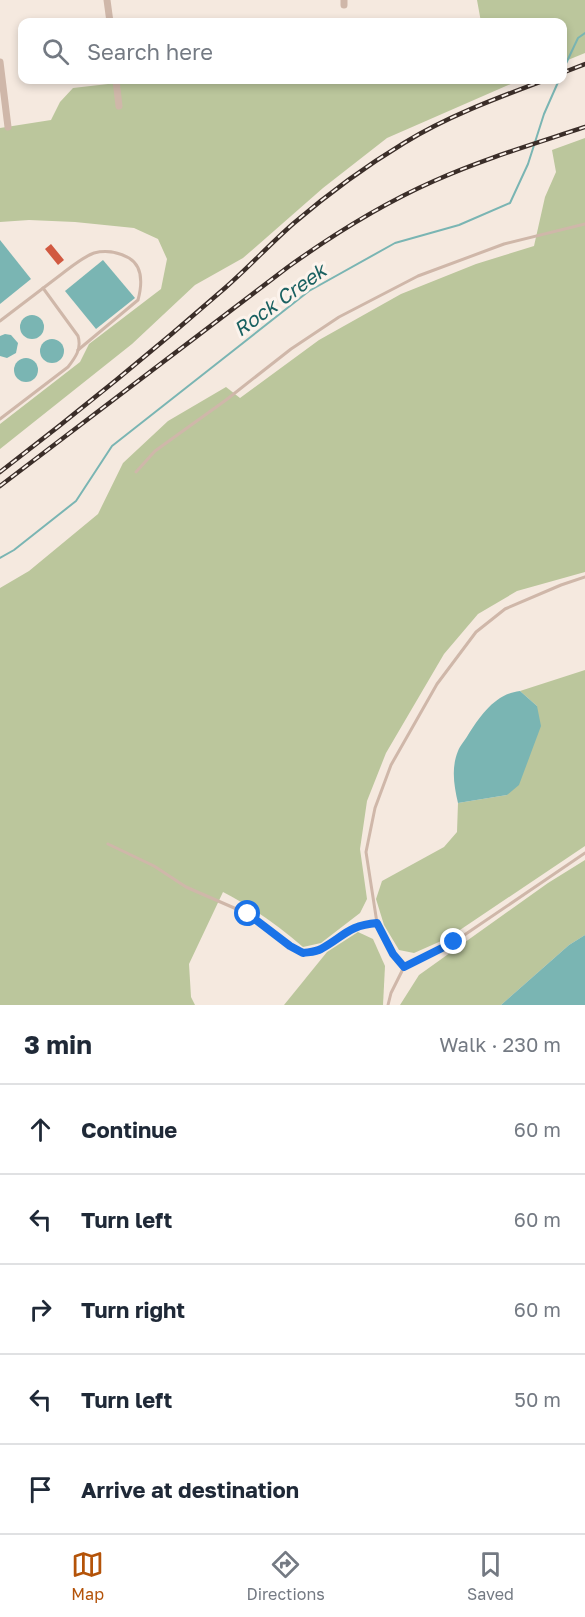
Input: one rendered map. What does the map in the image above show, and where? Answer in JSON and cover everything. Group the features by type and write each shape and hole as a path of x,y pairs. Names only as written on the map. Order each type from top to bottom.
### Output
{"street":[{"path":"107,0 109,18"},
{"path":"0,62 8,127"},
{"path":"116,84 119,106"}],"lane":[{"path":"136,472 155,451 190,424 226,400 291,348 339,317 418,276 504,244 585,224"},
{"path":"0,321 91,254 104,251 119,253 133,260 141,274 142,287 138,300 78,350"},
{"path":"0,419 68,368 78,350 80,341 78,336 43,288"},
{"path":"404,967 393,954 377,923 366,852 375,808 391,765 437,684 476,632 505,609 585,577"},
{"path":"108,844 154,866 186,887 248,914 290,946 303,953 319,950 351,929 363,924 377,923"},
{"path":"388,1005 391,993 404,967 454,942 585,853"}],"green space":[{"path":"477,0 585,0 585,53 567,60 567,18 480,18"},
{"path":"108,84 511,84 387,138 323,188 243,258 195,285 132,344 0,449 0,424 80,362 89,344 161,289 167,259 158,239 134,228 75,222 29,220 0,222 0,128 51,120 60,102 73,88"},
{"path":"585,138 585,572 517,591 478,614 444,654 386,753 367,801 360,849 367,899 360,913 321,943 303,947 264,917 223,892 189,964 191,997 195,1005 0,1005 0,588 29,571 98,514 123,463 168,421 226,387 240,398 319,340 401,294 476,264 534,246 545,197 556,172 552,150"},
{"path":"585,670 585,846 448,938 414,953 399,950 384,925 376,899 382,881 444,847 457,832 458,803 507,795 537,706 520,691"},
{"path":"585,860 585,935 569,945 501,1005 400,1005 419,975 548,883"},
{"path":"358,932 373,939 385,966 383,1005 284,1005 327,952"}],"water":[{"path":"0,240 31,279 0,304"},
{"path":"103,260 135,298 96,329 65,291"},
{"path":"32,315 37,316 43,322 43,332 37,338 32,339 27,338 21,332 20,327 21,322 27,316"},
{"path":"11,335 18,343 16,353 7,358 0,356 0,336"},
{"path":"52,339 57,340 63,346 63,356 57,362 52,363 47,362 41,356 40,351 41,346 47,340"},
{"path":"26,358 31,359 37,365 37,375 31,381 26,382 21,381 15,375 14,370 15,365 21,359"},
{"path":"520,691 537,706 541,726 519,785 507,795 458,803 454,770 459,749 478,720 496,701 503,696"},
{"path":"585,935 585,1005 501,1005 569,945"}],"building":[{"path":"51,244 64,260 58,265 45,249"}],"waterway":[{"name":"Rock Creek","path":"567,61 578,38 585,33"},
{"name":"Rock Creek","path":"0,558 14,550 76,501 112,446 309,291 395,243 459,225 510,203 528,164 544,114 557,84"}],"railway":[{"path":"567,71 585,64"},
{"path":"0,472 170,335 234,280 294,223 348,180 438,124 535,84"},
{"path":"0,486 288,267 359,220 452,173 585,127"}],"route":[{"path":"248,914 290,946 303,953 319,950 351,929 363,924 377,923 393,954 404,967 454,942"}]}
